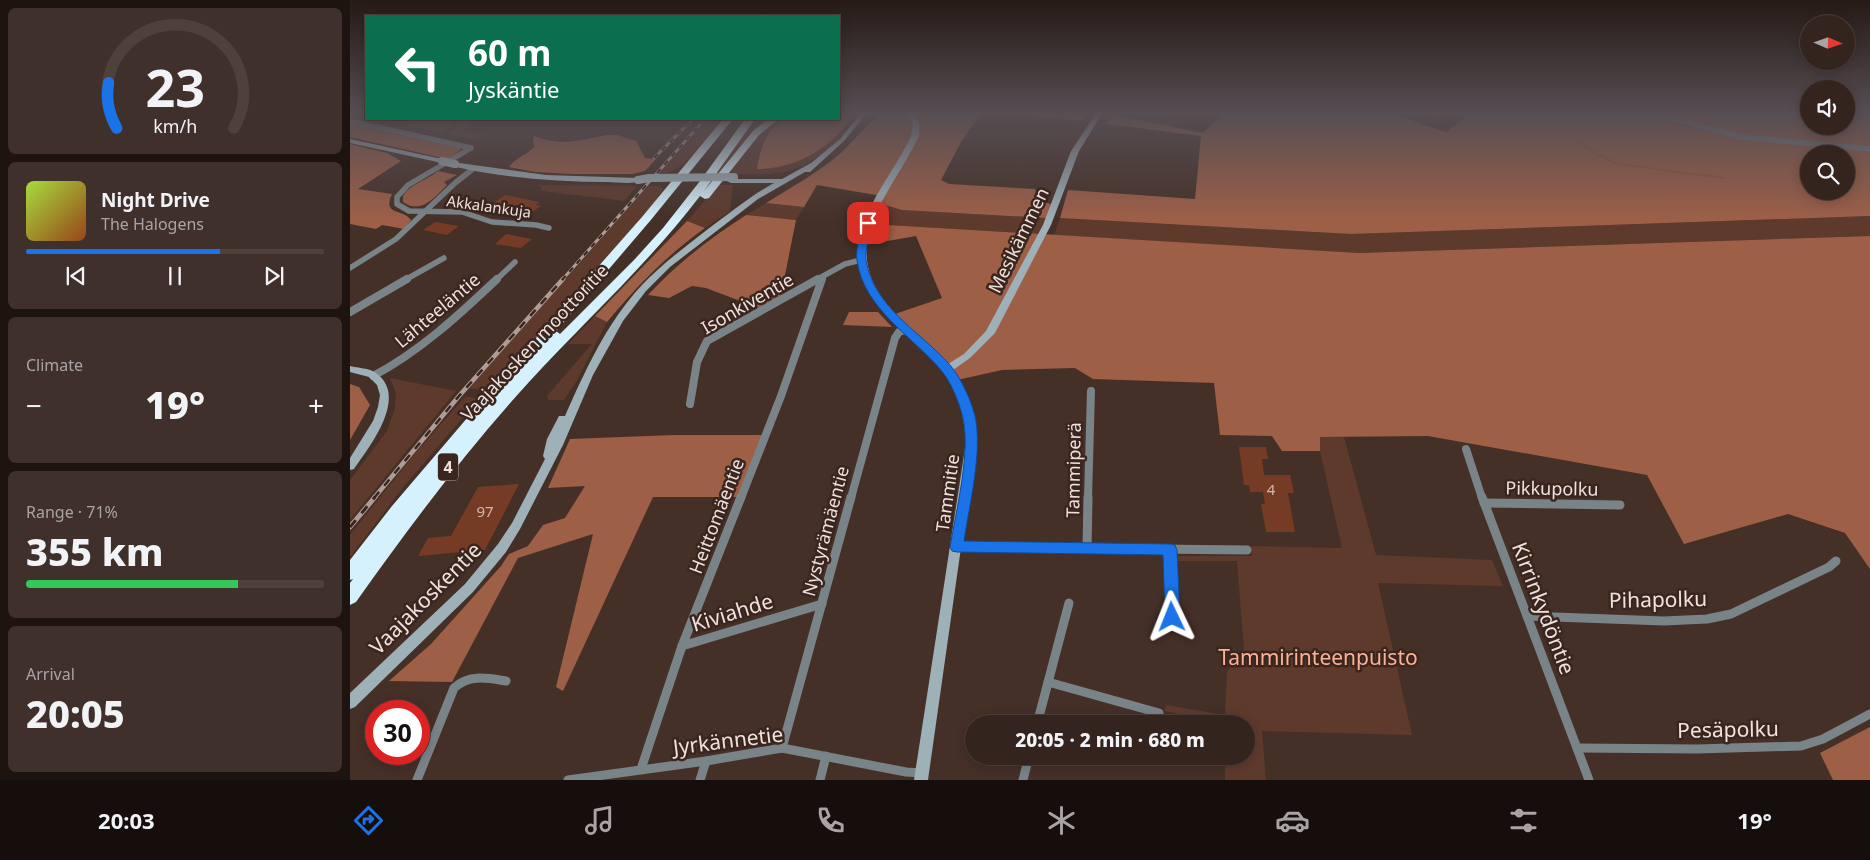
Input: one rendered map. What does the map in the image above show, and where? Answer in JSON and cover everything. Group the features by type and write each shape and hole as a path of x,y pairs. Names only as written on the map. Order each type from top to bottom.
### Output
{"highway":[{"path":"528,360 549,330 646,219 704,148"},
{"name":"Vaajakosken moottoritie","path":"350,573 439,459 528,360 613,275 673,209 720,148"},
{"name":"Vaajakosken moottoritie","path":"350,596 464,446 530,373 654,245 716,169 730,148"},
{"path":"654,245 693,210 725,174 744,148"}],"street":[{"path":"387,148 477,169 542,178 786,180"},
{"name":"Akkalankuja","path":"470,148 408,185 397,197 397,204 409,211 462,212 492,222 536,225 549,228"},
{"name":"Vaajakoskentie","path":"350,702 446,611 487,568 516,526 578,403 588,375 619,320 643,289 679,254 746,205 786,180 810,168 832,148"},
{"name":"Tammitie","path":"908,148 870,218 864,238 861,260 870,287 885,310 947,369 966,408 970,429 970,460 922,776"},
{"name":"Mesikämmen","path":"947,369 956,365 976,348 996,322 1047,225 1077,148"},
{"path":"350,268 393,241 450,188 477,169"},
{"path":"350,312 444,258"},
{"name":"Isonkiventie","path":"690,404 690,392 701,350 707,341 845,264 861,260"},
{"name":"Lähteeläntie","path":"373,376 394,365 463,312 515,262"},
{"name":"Heittomäentie","path":"641,769 682,646 781,396 823,276"},
{"name":"Nystyrämäentie","path":"782,748 895,338 900,332 907,329"},
{"path":"350,369 373,376 381,386 384,394 382,414 373,434 350,466"},
{"name":"Tammiperä","path":"1087,549 1091,391"},
{"name":"Kirrinkydöntie","path":"1466,449 1484,504 1589,780"},
{"name":"Pikkupolku","path":"1484,504 1620,505"},
{"path":"957,547 1247,550"},
{"path":"1170,550 1172,617"},
{"name":"Pihapolku","path":"1527,616 1664,621 1706,619 1730,614 1829,567 1836,560"},
{"path":"1040,715 1069,603"},
{"name":"Kiviahde","path":"682,646 822,604"},
{"path":"417,780 454,688 458,683 472,677 506,681"},
{"path":"1048,682 1159,713"},
{"name":"Pesäpolku","path":"1578,748 1696,749 1801,746 1823,739 1870,714"},
{"name":"Jyrkännetie","path":"568,780 706,761 782,748 922,776"},
{"path":"820,780 826,756"},
{"path":"700,780 706,761"},
{"path":"1023,780 1027,765"}],"green space":[{"path":"682,148 699,148 678,168 659,174"},
{"path":"733,148 742,148 689,209"},
{"path":"747,148 828,148 815,159 791,170 764,174 728,174"},
{"path":"539,185 637,186 624,201 543,191"},
{"path":"719,185 733,185 730,211 705,228 687,221"},
{"path":"648,186 659,186 663,189 654,204 616,250 487,391 469,388"},
{"path":"766,203 804,207 796,220 746,215"},
{"path":"881,204 902,210 1047,218 1039,234 871,224"},
{"path":"1870,216 1870,236 1358,253 1054,235 1060,218 1351,234"},
{"path":"595,316 607,322 576,382 564,400 548,400 547,396 592,344 568,344"},
{"path":"390,378 456,391 350,520 350,480 387,431 395,408 396,393"},
{"path":"466,396 479,399 404,486 350,557 350,535 417,451"},
{"name":"Tammirinteenpuisto","path":"1320,437 1344,437 1376,555 1492,560 1503,586 1378,583 1412,735 1262,731 1266,780 1225,780 1225,765 1255,765 1255,715 1225,715 1227,672 1244,649 1237,561 1177,561 1177,556 1252,556 1251,546 1342,548 1320,451"},
{"name":"Tammirinteenpuisto","path":"1166,705 1225,715 1183,715 1164,711"}],"shaded area":[{"path":"350,148 368,148 387,153 401,161 358,189 392,194 389,206 391,209 407,216 411,220 404,229 382,225 376,229 350,224"},
{"path":"400,148 459,148 461,150 447,159"},
{"path":"532,148 640,148 645,158 656,159 645,171 632,174 535,172 509,167"},
{"path":"762,148 820,148 813,154 786,165 757,169"},
{"path":"845,148 958,148 941,180 949,184 1035,189 1039,201 1051,204 1047,218 902,210 881,204 876,195 817,185 804,207 766,203 805,179"},
{"path":"1200,148 1800,148 1800,200 1855,200 1855,149 1870,152 1870,216 1351,234 1060,218 1068,190 1195,199"},
{"path":"438,171 457,175 444,182 447,185 427,203 416,207 403,202 403,196 410,188"},
{"path":"746,215 796,220 781,295 759,308 706,288 692,286 669,298 648,295 695,252"},
{"path":"687,221 705,228 653,272 607,322 595,316"},
{"path":"871,224 1359,253 1870,236 1870,569 1845,533 1788,514 1684,544 1647,475 1428,436 1320,437 1320,451 1282,451 1272,436 1220,435 1214,383 1093,379 1075,368 1002,370 957,380 941,358 895,314 942,298 916,236 865,245"},
{"path":"849,312 878,312 892,327 843,325"},
{"path":"350,384 359,387 370,405 350,440"},
{"path":"674,435 766,435 741,497 653,497 563,691 556,687 593,534 518,558 452,682 389,681 431,644 501,566 509,554 528,546 543,525 565,518 585,486 548,488 570,439"},
{"path":"1870,727 1870,780 1833,780 1820,753"}],"building":[{"path":"505,195 539,202 536,205 541,206 522,219 482,211"},
{"path":"435,222 459,226 447,235 423,230"},
{"path":"506,234 532,239 521,248 495,244"},
{"path":"1239,447 1266,447 1268,459 1262,459 1264,475 1290,475 1294,493 1288,493 1295,532 1266,532 1261,504 1265,504 1263,492 1250,492 1249,485 1244,485"},
{"path":"519,484 485,550 418,556 428,538 451,536 478,487"}],"waterway":[{"path":"1588,148 1618,164 1724,178"}],"railway":[{"path":"654,158 664,148"},
{"path":"562,280 679,148"},
{"path":"374,498 459,396 563,279"},
{"path":"350,527 375,497"}],"route":[{"path":"868,223 862,244 861,260 870,287 885,310 947,369 962,396 969,417 970,460 957,547 1170,550 1172,617"}]}
